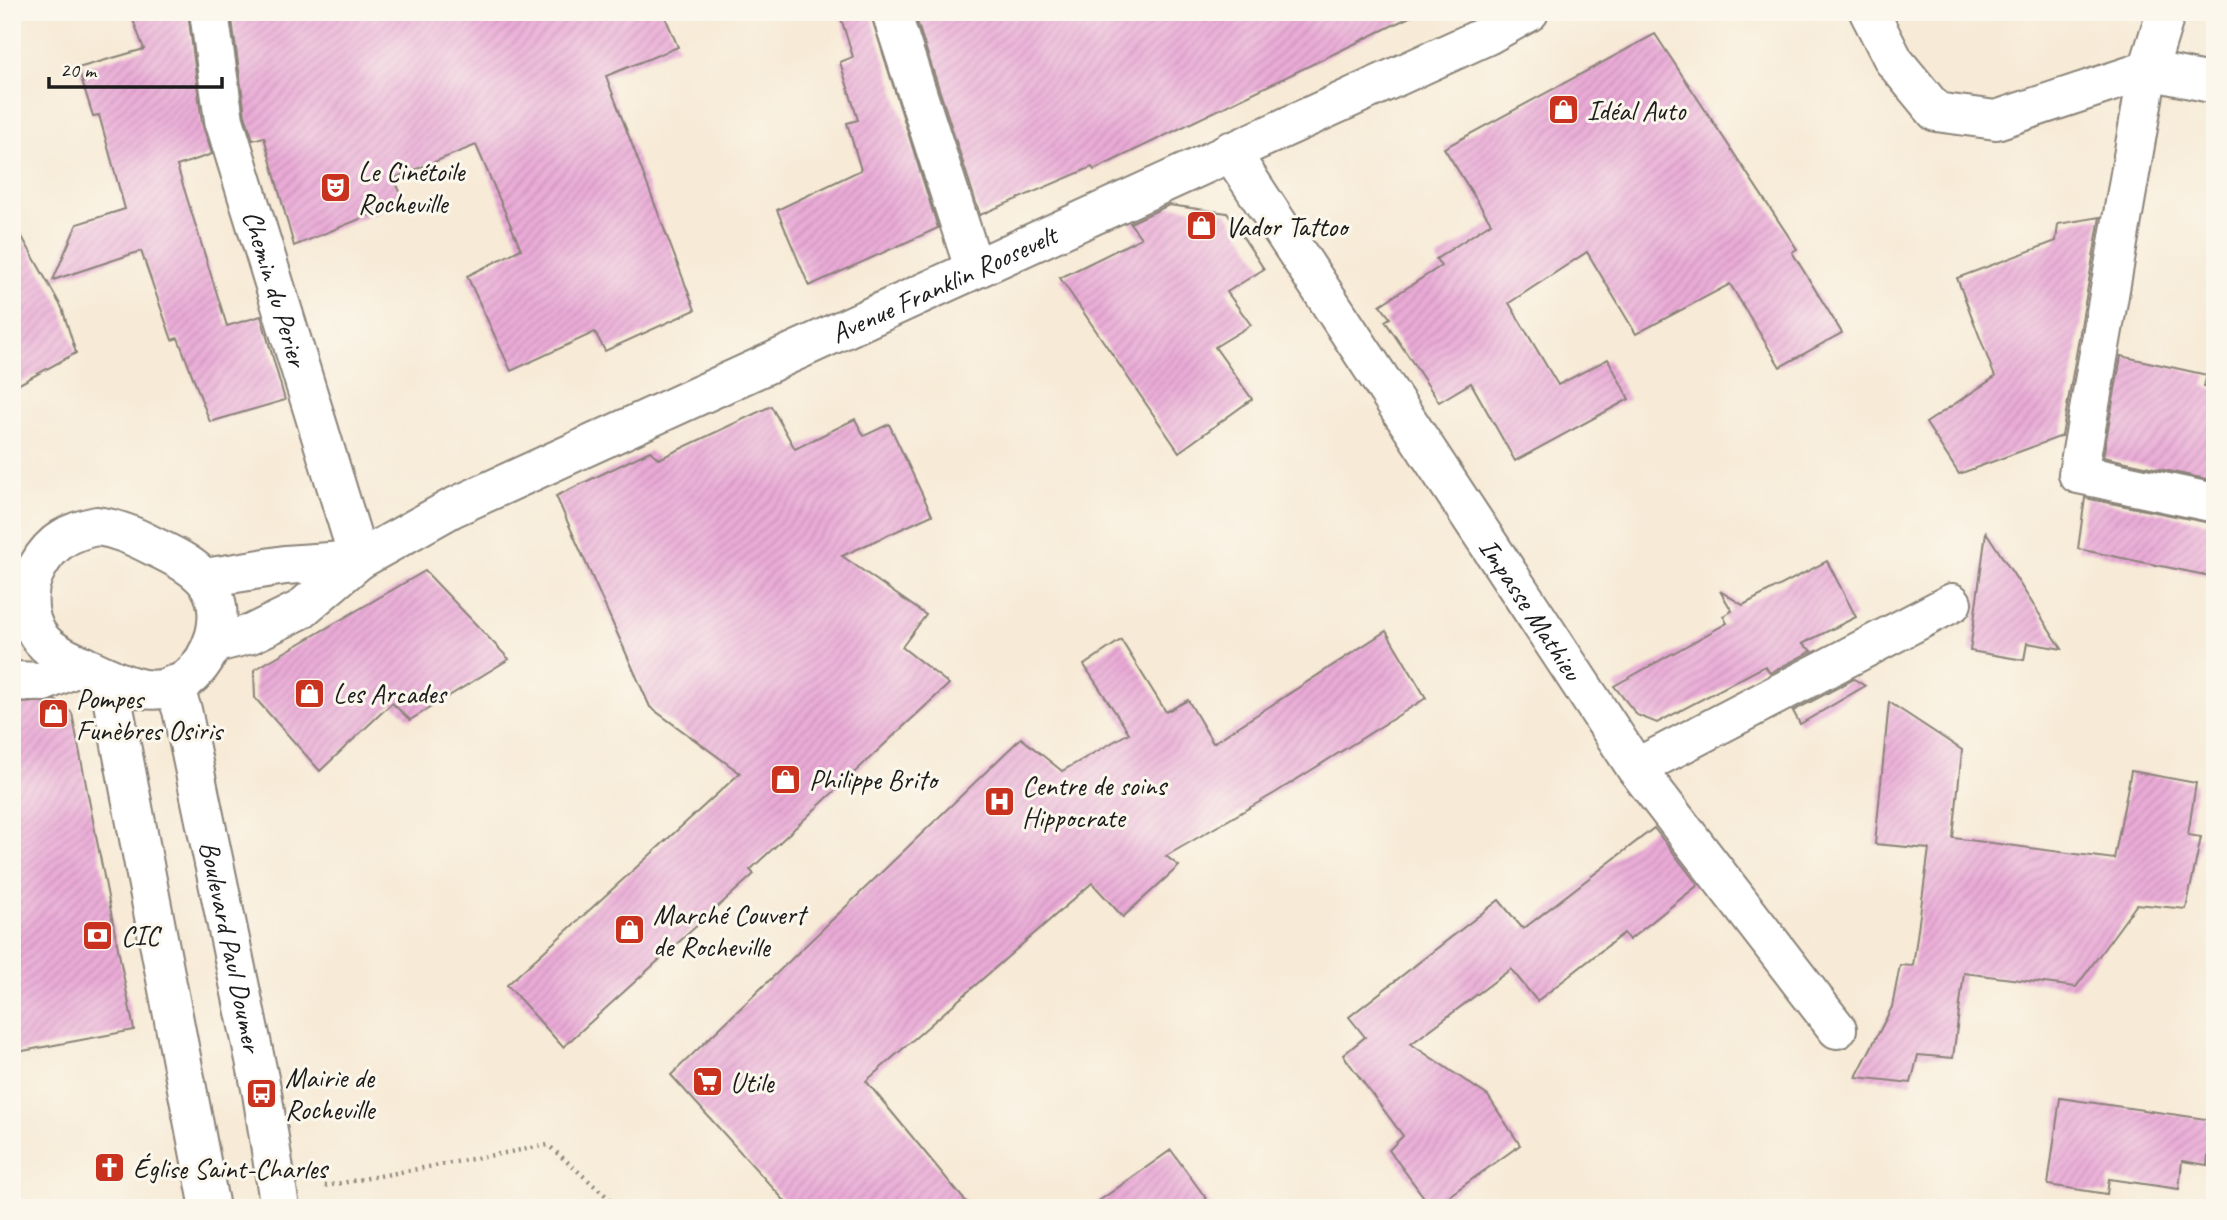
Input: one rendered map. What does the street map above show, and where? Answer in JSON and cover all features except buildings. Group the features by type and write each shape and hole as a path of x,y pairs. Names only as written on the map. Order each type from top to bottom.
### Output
{"street":[{"name":"Chemin du Perier","path":"209,12 224,120 311,450 359,560"},
{"path":"891,12 974,268"},
{"name":"Avenue Franklin Roosevelt","path":"212,644 251,634 300,610 359,560 452,508 1230,151 1483,24 1529,12"},
{"path":"1869,12 1894,61 1936,112 1996,120 2148,70 2215,84"},
{"path":"2166,12 2148,70 2078,474 2215,503"},
{"name":"Impasse Mathieu","path":"1230,151 1636,768 1837,1029"},
{"path":"97,526 118,529 189,563 205,578 218,611 212,644 201,666 173,685 157,691 138,690 95,671 49,647 38,635 21,627 27,592 22,571 57,541 77,530 97,526"},
{"name":"Avenue Franklin Roosevelt","path":"205,578 285,565 359,560"},
{"path":"1636,768 1952,603"},
{"path":"12,681 43,682 95,671"},
{"path":"95,671 210,1208"},
{"name":"Boulevard Paul Doumer","path":"173,685 182,710 262,1093 279,1200"}],"path":[{"path":"279,1200 548,1146 620,1208"}],"place":[{"name":"Idéal Auto","path":"1564,110"},
{"name":"Le Cinétoile Rocheville","path":"335,187"},
{"name":"Vador Tattoo","path":"1202,226"},
{"name":"Les Arcades","path":"310,693"},
{"name":"Pompes Funèbres Osiris","path":"53,714"},
{"name":"Philippe Brito","path":"786,779"},
{"name":"Centre de soins Hippocrate","path":"999,801"},
{"name":"Marché Couvert de Rocheville","path":"630,930"},
{"name":"CIC","path":"98,935"},
{"name":"Utile","path":"707,1082"},
{"name":"Mairie de Rocheville","path":"262,1093"},
{"name":"Église Saint-Charles","path":"110,1168"}]}
